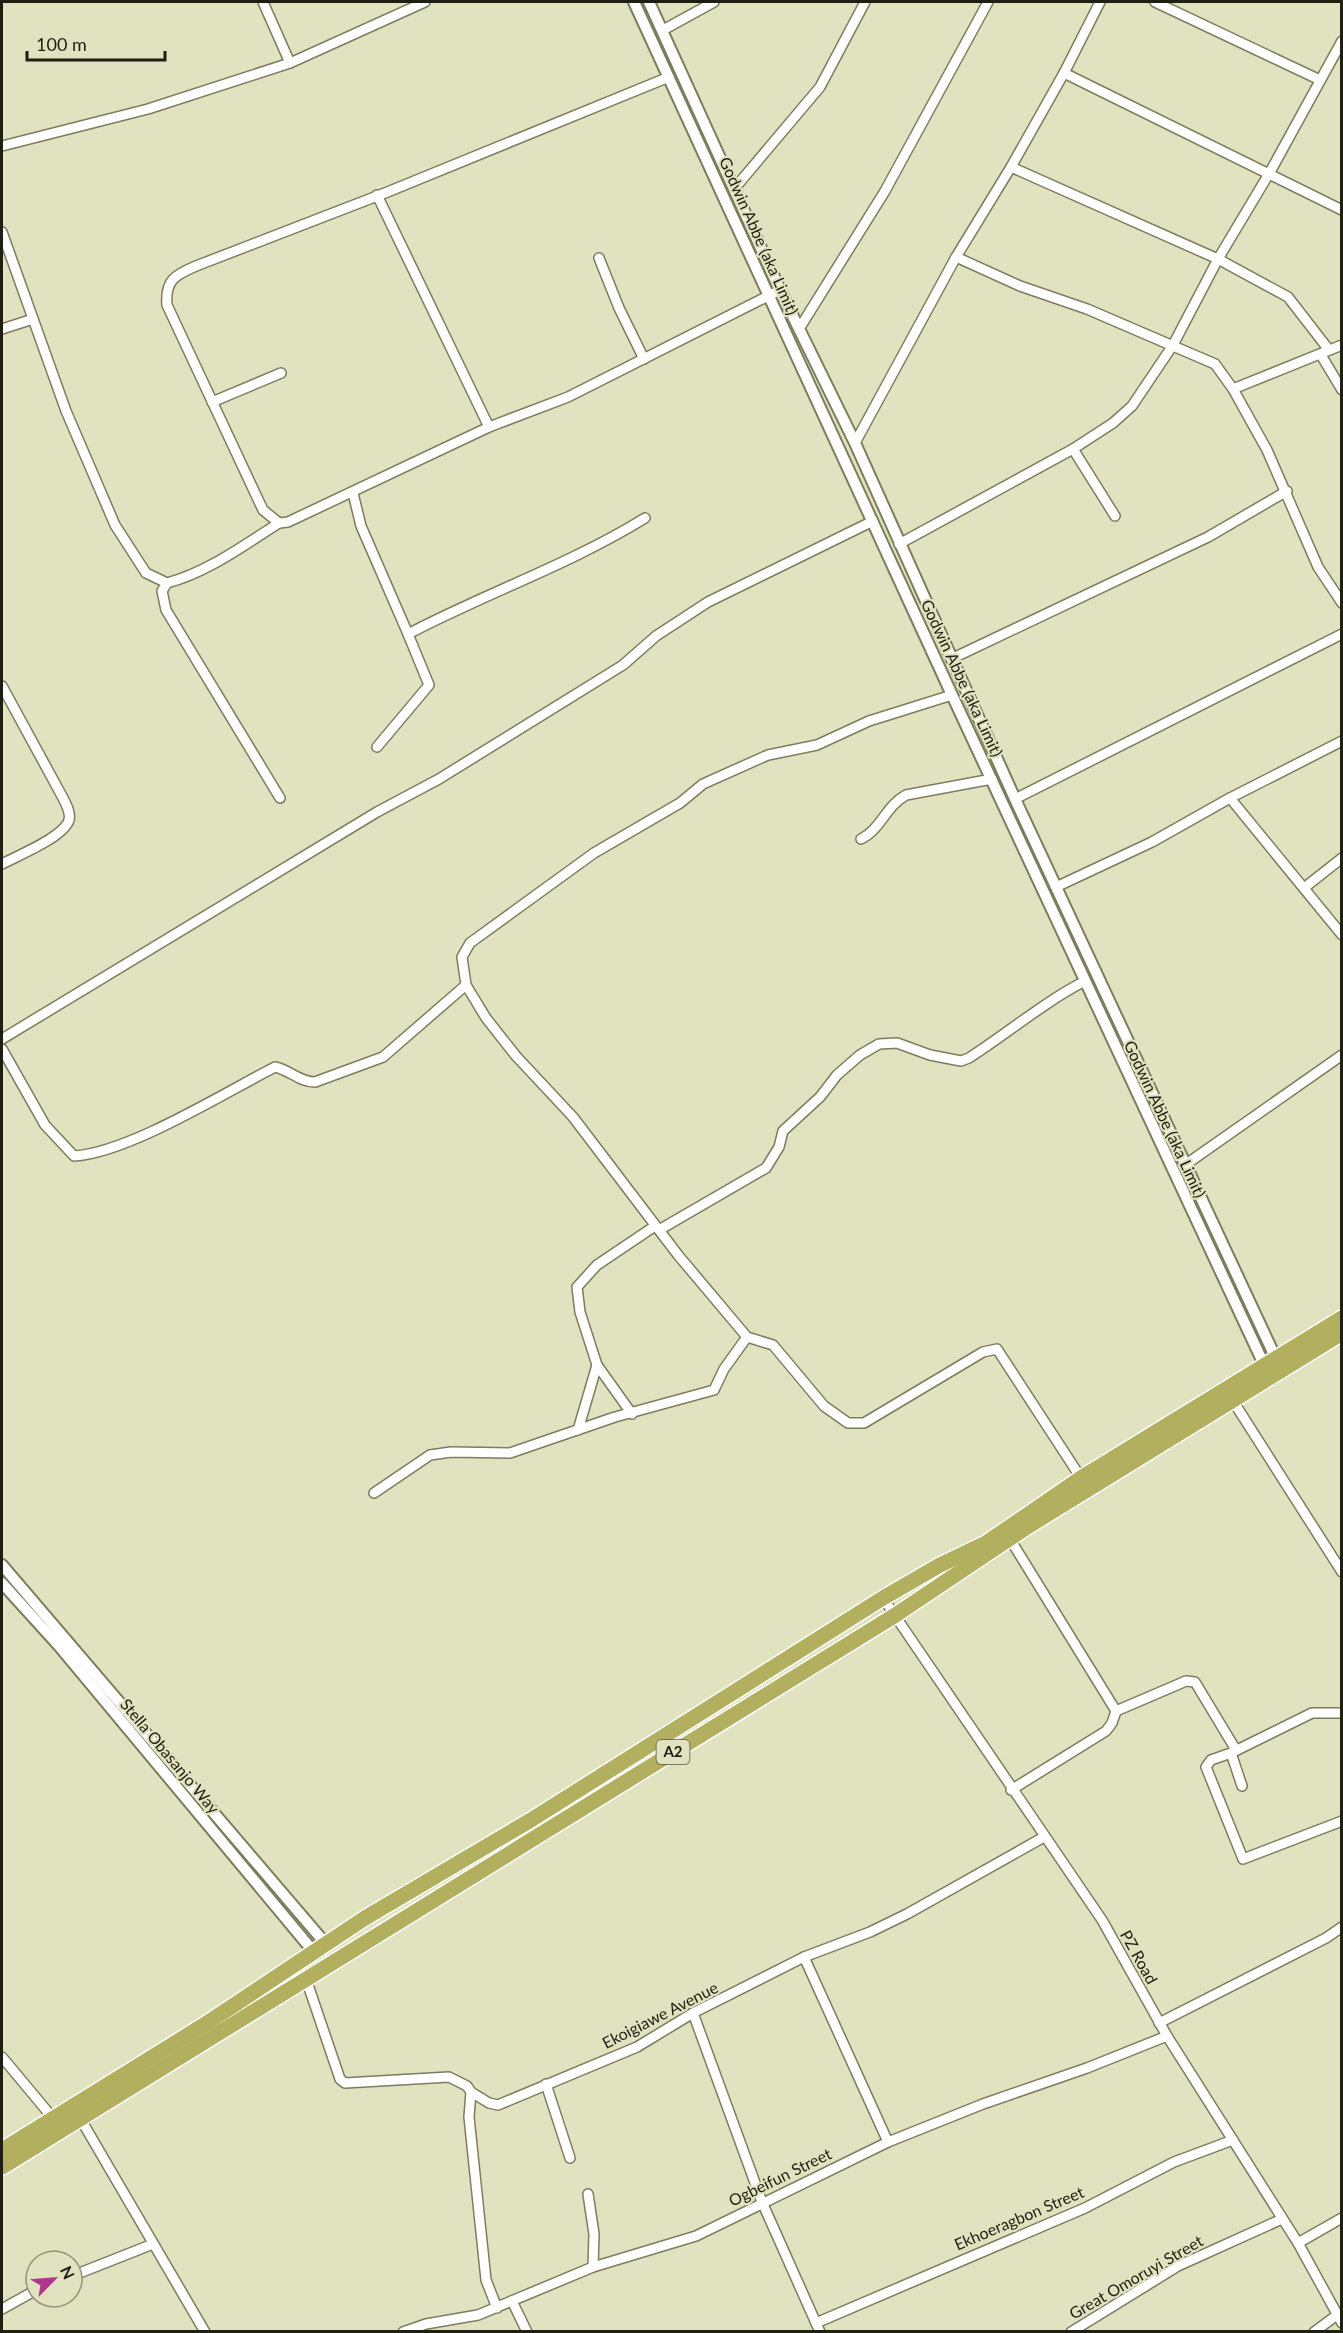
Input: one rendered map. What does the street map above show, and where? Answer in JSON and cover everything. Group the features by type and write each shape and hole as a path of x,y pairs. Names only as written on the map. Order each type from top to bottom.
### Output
{"highway":[{"name":"A2","path":"2,2167 894,1617 1010,1539 1174,1435 1233,1401 1341,1318"},
{"name":"A2","path":"2,2150 52,2116 204,2025 319,1947 531,1820 883,1598 940,1565 986,1543 1081,1479 1273,1368 1341,1333"}],"street":[{"path":"263,2 290,63"},
{"path":"2,146 148,109 290,63 425,2"},
{"name":"Godwin Abbe (aka Limit)","path":"634,2 1085,981 1273,1368"},
{"name":"Godwin Abbe (aka Limit)","path":"649,2 780,290 855,443 1015,799 1185,1165 1273,1368"},
{"path":"663,30 714,2"},
{"path":"734,189 820,87 865,2"},
{"path":"799,329 885,191 988,2"},
{"path":"855,443 956,257 1011,167 1064,73 1100,2"},
{"path":"1155,2 1320,80"},
{"path":"899,544 1074,449 1113,423 1132,406 1173,345 1218,259 1270,172 1341,41"},
{"path":"1064,73 1270,172 1341,210"},
{"path":"279,524 263,510 167,305 168,282 174,276 196,266 669,77"},
{"path":"1011,167 1218,259 1288,297 1325,353 1341,390"},
{"path":"377,195 489,427"},
{"path":"2,232 66,411 116,525 146,573 167,583"},
{"path":"956,257 1020,286 1087,309 1215,364 1233,389 1287,491 1318,567 1341,603"},
{"path":"599,258 619,308 644,359"},
{"path":"280,798 166,610 162,591 167,583 215,564 279,524 353,493 489,427 568,397 780,290"},
{"path":"2,329 33,319"},
{"path":"1233,389 1341,345"},
{"path":"212,402 281,373"},
{"path":"831,426 843,420"},
{"path":"1074,449 1115,516"},
{"path":"951,658 1208,537 1287,491"},
{"path":"353,493 361,526 429,685 377,747"},
{"path":"408,634 457,608 617,535 645,518"},
{"path":"2,1039 377,812 439,779 623,665 657,636 708,602 873,521"},
{"path":"1015,799 1341,634"},
{"path":"2,686 68,808 69,821 60,833 2,864"},
{"path":"952,695 869,721 817,745 768,755 703,784 680,803 594,853 470,943 462,957 466,985 486,1018 573,1117 657,1228 747,1337 773,1345 824,1406 848,1423 864,1423 983,1352 997,1349 1081,1479"},
{"path":"1056,886 1152,842 1230,798 1341,741"},
{"path":"861,839 872,833 894,801 906,795 992,779"},
{"path":"1230,798 1341,935"},
{"path":"1304,888 1341,858"},
{"path":"632,1414 597,1365 580,1312 577,1287 597,1265 657,1228 766,1168 779,1147 783,1131 820,1097 837,1075 860,1055 879,1044 897,1043 930,1055 961,1061 1039,1012 1056,996 1085,981"},
{"path":"2,1049 45,1125 75,1156 91,1155 155,1129 275,1067 284,1069 305,1082 315,1082 383,1057 466,985"},
{"path":"1185,1165 1341,1055"},
{"path":"374,1494 429,1455 451,1452 510,1454 578,1430 714,1390 724,1369 747,1337"},
{"path":"578,1430 597,1365"},
{"path":"1233,1401 1341,1572"},
{"path":"1010,1539 1116,1711 1113,1723 1106,1731 1011,1790"},
{"path":"2,1565 319,1947"},
{"name":"Stella Obasanjo Way","path":"3,1586 60,1647 319,1947"},
{"name":"PZ Road","path":"883,1598 1101,1920 1167,2036 1298,2243 1339,2319"},
{"path":"1116,1711 1186,1681 1195,1682 1234,1752 1242,1786"},
{"path":"1341,1713 1312,1713 1234,1752 1211,1760 1206,1767 1243,1859 1341,1821"},
{"name":"Ekoigiawe Avenue","path":"306,1979 340,2079 345,2083 449,2077 467,2086 471,2092 498,2105 637,2047 693,2013 804,1957 907,1914 1044,1836"},
{"path":"1160,2023 1326,1938 1341,1927"},
{"path":"804,1957 888,2142"},
{"path":"693,2013 762,2202 818,2327"},
{"name":"Ogbeifun Street","path":"403,2331 426,2324 478,2315 593,2267 696,2236 888,2142 1167,2036"},
{"path":"2,2057 52,2116"},
{"path":"546,2084 570,2158"},
{"path":"471,2092 469,2118 486,2280 497,2307"},
{"path":"80,2118 205,2331"},
{"name":"Ekhoeragbon Street","path":"818,2327 1085,2208 1174,2162 1233,2140"},
{"path":"588,2194 594,2234 593,2267"},
{"path":"1298,2243 1341,2218"},
{"name":"Great Omoruyi Street","path":"1071,2331 1178,2266 1282,2219"},
{"path":"84,2271 153,2244"},
{"path":"2,2309 24,2297"},
{"path":"513,2301 527,2331"},
{"path":"1314,2331 1339,2319"}]}
